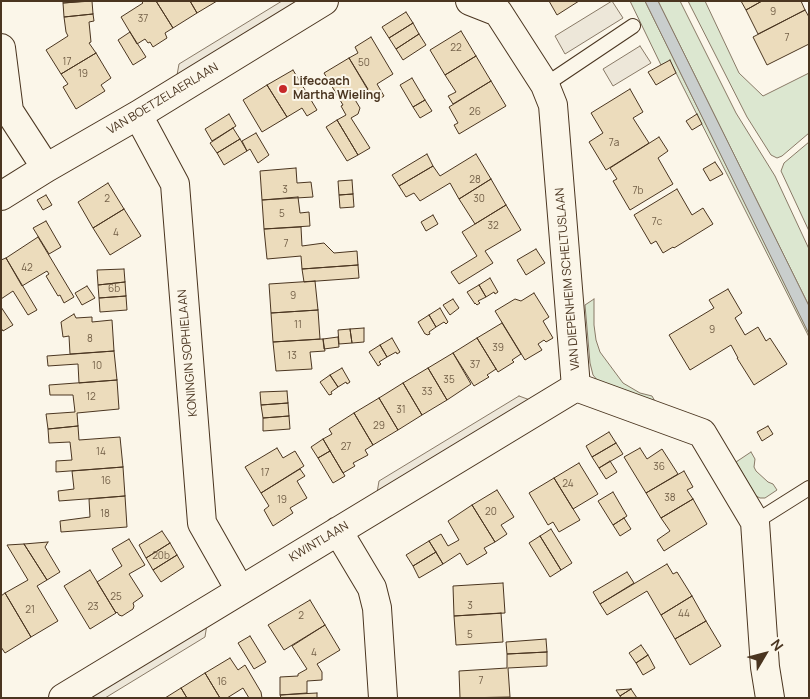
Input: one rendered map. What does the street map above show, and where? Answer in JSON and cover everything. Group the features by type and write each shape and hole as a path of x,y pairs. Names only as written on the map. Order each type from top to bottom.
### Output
{"street":[{"name":"VAN BOETZELAERLAAN","path":"1,196 324,1"},
{"name":"VAN DIEPENHEIM SCHELTUSLAAN","path":"470,1 498,12 545,85 553,105 576,386 702,433 755,522 765,667 770,698"},
{"path":"1,48 9,111 46,168"},
{"name":"KONINGIN SOPHIELAAN","path":"138,115 175,184 202,523 240,590"},
{"name":"KWINTLAAN","path":"62,698 576,386"},
{"path":"338,531 372,588 376,601 383,698"}],"lane":[{"path":"545,85 633,26"},
{"path":"755,522 809,488"}],"green space":[{"path":"630,1 645,1 809,333 809,337 670,61 661,65"},
{"path":"658,1 680,1 736,113 775,176 809,249 809,306"},
{"path":"688,1 705,1 739,73 763,96 809,73 809,133 782,156 777,158 771,155 747,117"},
{"path":"809,142 809,231 781,171 784,163"},
{"path":"594,299 594,325 600,352 623,383 640,393 652,396 656,403 598,381 593,375 590,363 585,305"},
{"path":"751,452 755,459 754,467 756,471 773,484 777,490 765,498 756,496 736,462"}],"shaded area":[{"path":"282,1 298,1 177,75 179,64"},
{"path":"612,1 623,18 565,54 555,36"},
{"path":"645,1 658,1 809,306 809,334"},
{"path":"640,46 651,63 613,86 603,69"},
{"path":"519,396 530,400 377,493 379,481"},
{"path":"207,624 205,637 105,698 86,698"}],"building":[{"path":"63,1 87,1 63,3"},
{"path":"92,1 93,14 64,17 63,3"},
{"path":"141,1 156,1 173,28 165,33 167,38 153,47 145,39 137,44 121,17 143,3"},
{"path":"156,1 190,1 197,13 173,28"},
{"path":"190,1 217,1 197,13"},
{"path":"549,1 579,1 557,15"},
{"path":"741,1 762,1 746,10"},
{"path":"762,1 801,1 805,10 758,34 746,10"},
{"path":"805,10 809,17 809,44 767,65 753,37"},
{"path":"406,12 413,23 389,38 382,27"},
{"path":"93,14 94,21 89,22 91,42 89,43 96,53 61,74 46,50 68,36 64,17"},
{"path":"413,23 419,34 396,49 389,38"},
{"path":"461,31 476,56 445,75 430,50"},
{"path":"130,32 146,57 133,65 118,40"},
{"path":"419,34 426,45 403,60 396,49"},
{"path":"371,37 393,74 377,84 384,96 375,102 349,58 358,53 355,47"},
{"path":"96,53 111,78 101,85 105,91 76,109 63,87 68,84 61,74"},
{"path":"476,56 491,81 453,104 448,96 456,92 445,75"},
{"path":"349,58 368,89 354,98 360,108 358,114 351,118 370,148 358,155 337,120 346,115 341,106 343,105 324,73"},
{"path":"670,60 676,73 656,85 648,72"},
{"path":"293,70 317,110 307,116 302,108 287,117 267,85"},
{"path":"412,78 425,100 413,107 400,85"},
{"path":"491,81 506,106 459,134 454,125 458,123 449,107"},
{"path":"267,85 287,117 262,132 243,100"},
{"path":"630,89 643,112 633,118 649,143 606,170 589,142 603,133 591,113"},
{"path":"425,100 432,111 420,118 413,107"},
{"path":"229,114 236,126 212,141 205,129"},
{"path":"697,114 702,124 692,130 686,121"},
{"path":"337,120 358,155 347,161 326,127"},
{"path":"233,128 240,139 217,153 210,143"},
{"path":"256,133 269,155 258,163 250,149 247,151 242,141"},
{"path":"659,137 668,151 658,158 673,184 630,210 613,181 617,179 610,168"},
{"path":"240,139 247,151 224,165 217,153"},
{"path":"427,154 433,166 399,186 392,175"},
{"path":"476,154 491,179 459,199 450,183 420,201 414,193 406,197 399,186 433,166 440,176"},
{"path":"715,162 723,174 710,181 703,169"},
{"path":"296,168 297,183 311,182 313,197 262,200 260,171"},
{"path":"491,179 506,205 475,224 459,199"},
{"path":"352,180 353,194 339,195 338,181"},
{"path":"108,183 124,209 93,228 78,202"},
{"path":"677,189 692,215 703,208 713,224 663,253 656,241 651,244 634,215"},
{"path":"353,194 354,207 340,208 339,195"},
{"path":"46,195 52,205 43,210 37,200"},
{"path":"298,197 300,213 309,212 310,226 264,229 262,200"},
{"path":"506,205 521,230 485,251 493,263 459,284 451,272 477,256 462,232"},
{"path":"124,209 141,236 110,255 93,228"},
{"path":"433,215 438,224 426,231 421,222"},
{"path":"46,221 61,247 49,254 33,228"},
{"path":"301,227 302,246 324,243 334,253 357,251 358,265 302,269 301,256 267,259 264,229"},
{"path":"38,237 74,297 64,303 46,276 49,274 47,271 22,286 6,258"},
{"path":"536,249 545,263 526,275 517,260"},
{"path":"6,258 37,310 28,315 13,291 1,299 1,260"},
{"path":"358,265 359,278 304,282 302,269"},
{"path":"124,269 125,282 98,285 97,270"},
{"path":"490,278 498,292 495,294 494,292 486,297 479,285"},
{"path":"315,281 318,310 271,313 269,284"},
{"path":"125,282 126,296 99,298 98,285"},
{"path":"479,285 486,297 478,301 480,303 477,305 467,292"},
{"path":"87,286 95,298 82,305 75,293"},
{"path":"728,289 742,313 735,318 745,335 758,327 766,341 770,338 787,364 754,385 731,345 690,370 669,335 714,308 709,300"},
{"path":"534,293 549,317 543,321 553,338 538,344 542,350 525,360 495,311 515,299 521,301"},
{"path":"126,296 127,310 100,312 99,298"},
{"path":"453,299 459,308 450,315 443,305"},
{"path":"1,307 13,325 3,331 1,328"},
{"path":"440,308 448,322 446,324 444,322 436,327 429,315"},
{"path":"318,310 320,339 273,342 271,313"},
{"path":"74,314 76,318 92,317 92,322 112,320 114,351 70,354 69,336 63,337 61,322"},
{"path":"429,315 436,327 427,335 418,322"},
{"path":"502,323 521,354 512,360 514,362 498,372 477,338"},
{"path":"364,328 364,342 352,343 350,329"},
{"path":"350,329 352,343 339,344 338,330"},
{"path":"338,337 339,347 324,349 323,339"},
{"path":"392,338 400,352 387,357 380,345"},
{"path":"477,338 496,369 487,375 489,377 474,386 453,353"},
{"path":"323,339 325,351 310,352 312,369 276,371 273,342"},
{"path":"380,345 387,357 379,362 381,364 378,366 369,352"},
{"path":"114,351 117,380 79,383 78,364 48,366 47,356"},
{"path":"453,353 471,384 447,400 428,368"},
{"path":"342,368 350,382 347,384 346,382 338,387 330,375"},
{"path":"428,368 447,400 422,415 403,383"},
{"path":"330,375 338,387 329,395 320,382"},
{"path":"117,380 119,409 77,413 78,426 48,429 46,414 75,412 73,395 50,395 49,385"},
{"path":"403,383 422,415 398,430 379,398"},
{"path":"287,391 288,403 261,405 260,392"},
{"path":"379,398 398,430 373,445 354,413"},
{"path":"288,403 289,416 263,418 261,405"},
{"path":"354,413 373,445 365,450 368,455 353,463 355,466 343,473 323,439 332,434 329,429"},
{"path":"289,416 290,429 263,431 263,418"},
{"path":"78,426 79,440 120,437 123,467 56,472 56,461 72,460 70,442 49,443 48,429"},
{"path":"768,426 773,434 762,441 757,432"},
{"path":"609,432 616,443 592,457 586,446"},
{"path":"323,439 330,451 318,458 311,447"},
{"path":"616,443 623,454 599,468 592,457"},
{"path":"277,448 283,458 295,451 304,466 261,493 245,467"},
{"path":"640,448 647,459 662,449 678,474 646,493 624,457"},
{"path":"330,451 345,476 333,483 318,458"},
{"path":"610,461 617,472 606,479 599,468"},
{"path":"579,463 598,494 573,509 554,478"},
{"path":"123,467 125,496 59,501 58,491 74,489 72,471"},
{"path":"300,469 305,476 297,481 307,498 290,508 293,513 273,526 264,510 269,506 261,493"},
{"path":"684,471 693,487 687,490 693,499 661,518 646,493"},
{"path":"554,478 580,520 559,532 553,522 548,525 529,493"},
{"path":"497,490 514,517 501,525 507,534 495,542 472,505"},
{"path":"613,492 627,516 613,525 598,501"},
{"path":"125,496 127,527 61,532 60,521 90,517 89,499"},
{"path":"693,499 707,524 664,551 657,540 670,531 661,518"},
{"path":"472,505 495,542 484,548 487,553 467,565 460,553 443,564 429,541 441,534 448,546 459,540 448,521"},
{"path":"624,518 631,529 620,536 613,525"},
{"path":"551,529 572,563 561,570 540,536"},
{"path":"162,531 170,543 146,558 139,545"},
{"path":"540,536 561,570 550,577 529,543"},
{"path":"129,539 145,565 129,574 143,596 133,603 133,609 122,616 116,613 97,582 122,566 112,549"},
{"path":"429,541 436,552 413,566 406,555"},
{"path":"48,542 45,547 60,572 47,580 24,544"},
{"path":"170,543 177,555 153,570 146,558"},
{"path":"24,544 47,580 37,586 58,621 31,637 5,593 28,580 7,545"},
{"path":"436,552 443,564 419,578 413,566"},
{"path":"177,555 184,567 161,582 153,570"},
{"path":"667,564 673,574 677,572 692,596 661,615 647,591 607,615 600,604"},
{"path":"90,570 116,613 90,629 64,586"},
{"path":"627,572 634,583 600,604 593,592"},
{"path":"503,583 505,613 454,616 453,586"},
{"path":"5,593 31,637 5,653 1,647 1,596"},
{"path":"692,596 706,621 675,639 661,615"},
{"path":"310,600 325,625 284,650 268,625"},
{"path":"501,613 503,642 456,645 454,616"},
{"path":"706,621 721,646 690,665 675,639"},
{"path":"325,625 340,650 317,664 322,672 322,680 307,681 307,693 280,695 280,677 298,676 298,674 307,669 292,646"},
{"path":"250,636 266,662 254,669 238,643"},
{"path":"546,639 547,652 507,654 506,642"},
{"path":"641,645 648,655 636,663 629,653"},
{"path":"547,652 547,666 508,668 510,697 460,698 459,671 507,668 507,654"},
{"path":"648,655 655,668 643,675 636,663"},
{"path":"230,658 238,670 245,665 261,692 262,698 249,698 243,688 227,698 220,698 205,673"},
{"path":"205,673 220,698 187,698 181,688"},
{"path":"181,688 187,698 165,698"},
{"path":"631,689 620,696 616,690"},
{"path":"631,689 637,698 621,698 620,696"},
{"path":"317,693 317,698 281,698 280,695"}],"place":[{"name":"Lifecoach Martha Wieling","path":"283,89"}]}
